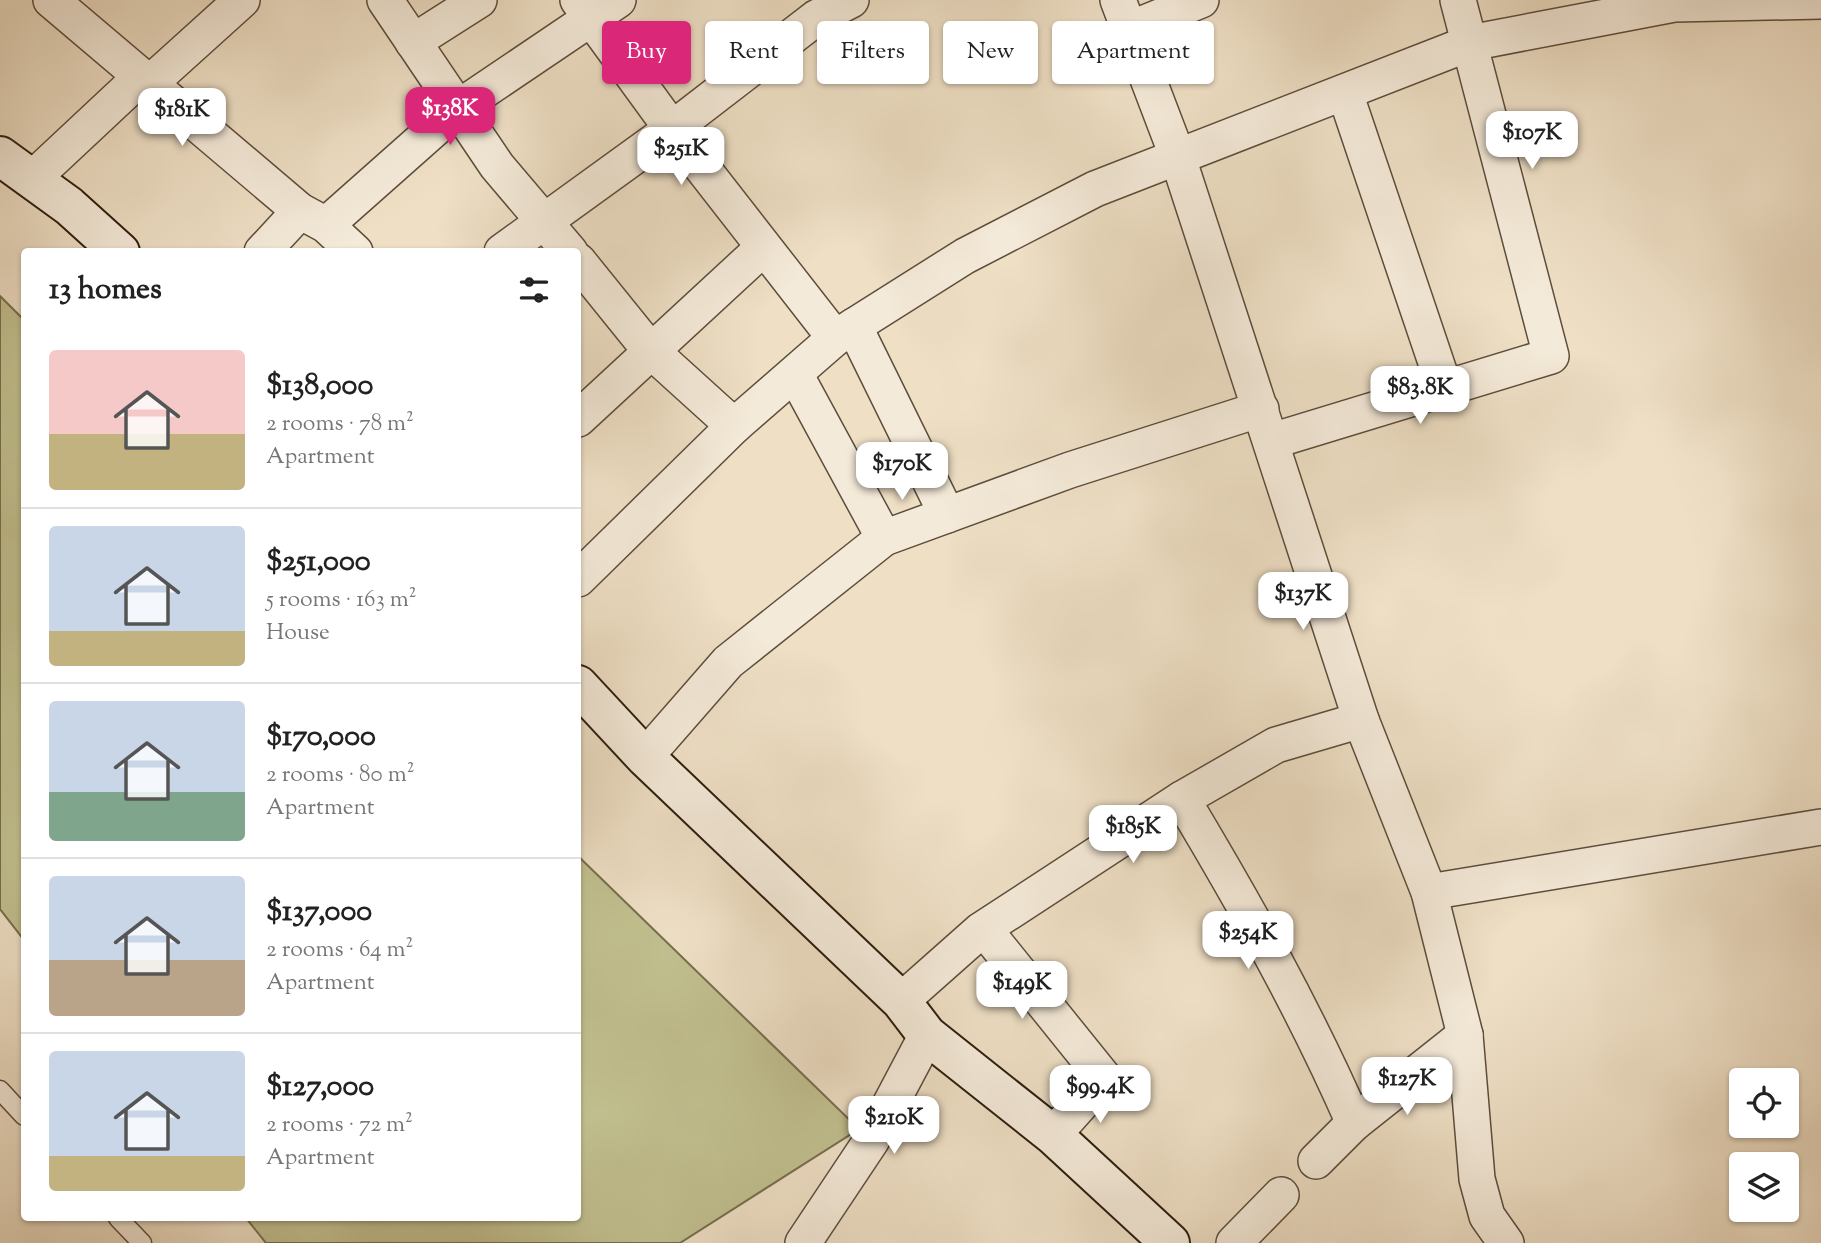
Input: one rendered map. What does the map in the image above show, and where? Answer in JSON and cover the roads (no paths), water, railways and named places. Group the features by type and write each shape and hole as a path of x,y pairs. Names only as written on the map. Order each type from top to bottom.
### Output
{"street":[{"path":"51,0 350,248"},
{"path":"32,179 242,0"},
{"path":"385,0 497,166 567,248"},
{"path":"413,42 479,0"},
{"path":"268,248 313,218 585,10 618,0"},
{"path":"507,248 672,129 816,18 851,0"},
{"path":"1201,0 1123,15 1177,155 1361,720 1429,892 1465,1035 1477,1179 1487,1216 1506,1243"},
{"path":"645,757 728,662 884,538 1070,470 1266,425 1445,389 1551,356 1458,0"},
{"path":"581,576 734,426 844,332 965,256 1096,189 1177,155 1470,43 1674,4 1821,1"},
{"path":"585,10 763,247 844,332 947,515"},
{"path":"1345,93 1445,389"},
{"path":"0,156 69,206 116,248"},
{"path":"581,416 649,349 763,247"},
{"path":"581,265 649,349 734,426"},
{"path":"795,374 884,538"},
{"path":"581,688 645,757 901,1001 927,1035 1053,1135 1170,1243"},
{"path":"901,1001 984,929 1182,799 1276,745 1361,720"},
{"path":"1182,799 1237,892 1320,1046 1354,1124"},
{"path":"1429,892 1821,827"},
{"path":"984,929 1104,1078 1053,1135"},
{"path":"803,1243 871,1141 927,1035"},
{"path":"1316,1161 1354,1124 1465,1035"},
{"path":"1234,1243 1281,1195"}],"lane":[{"path":"0,1090 21,1113"},
{"path":"121,1221 142,1243"}]}
